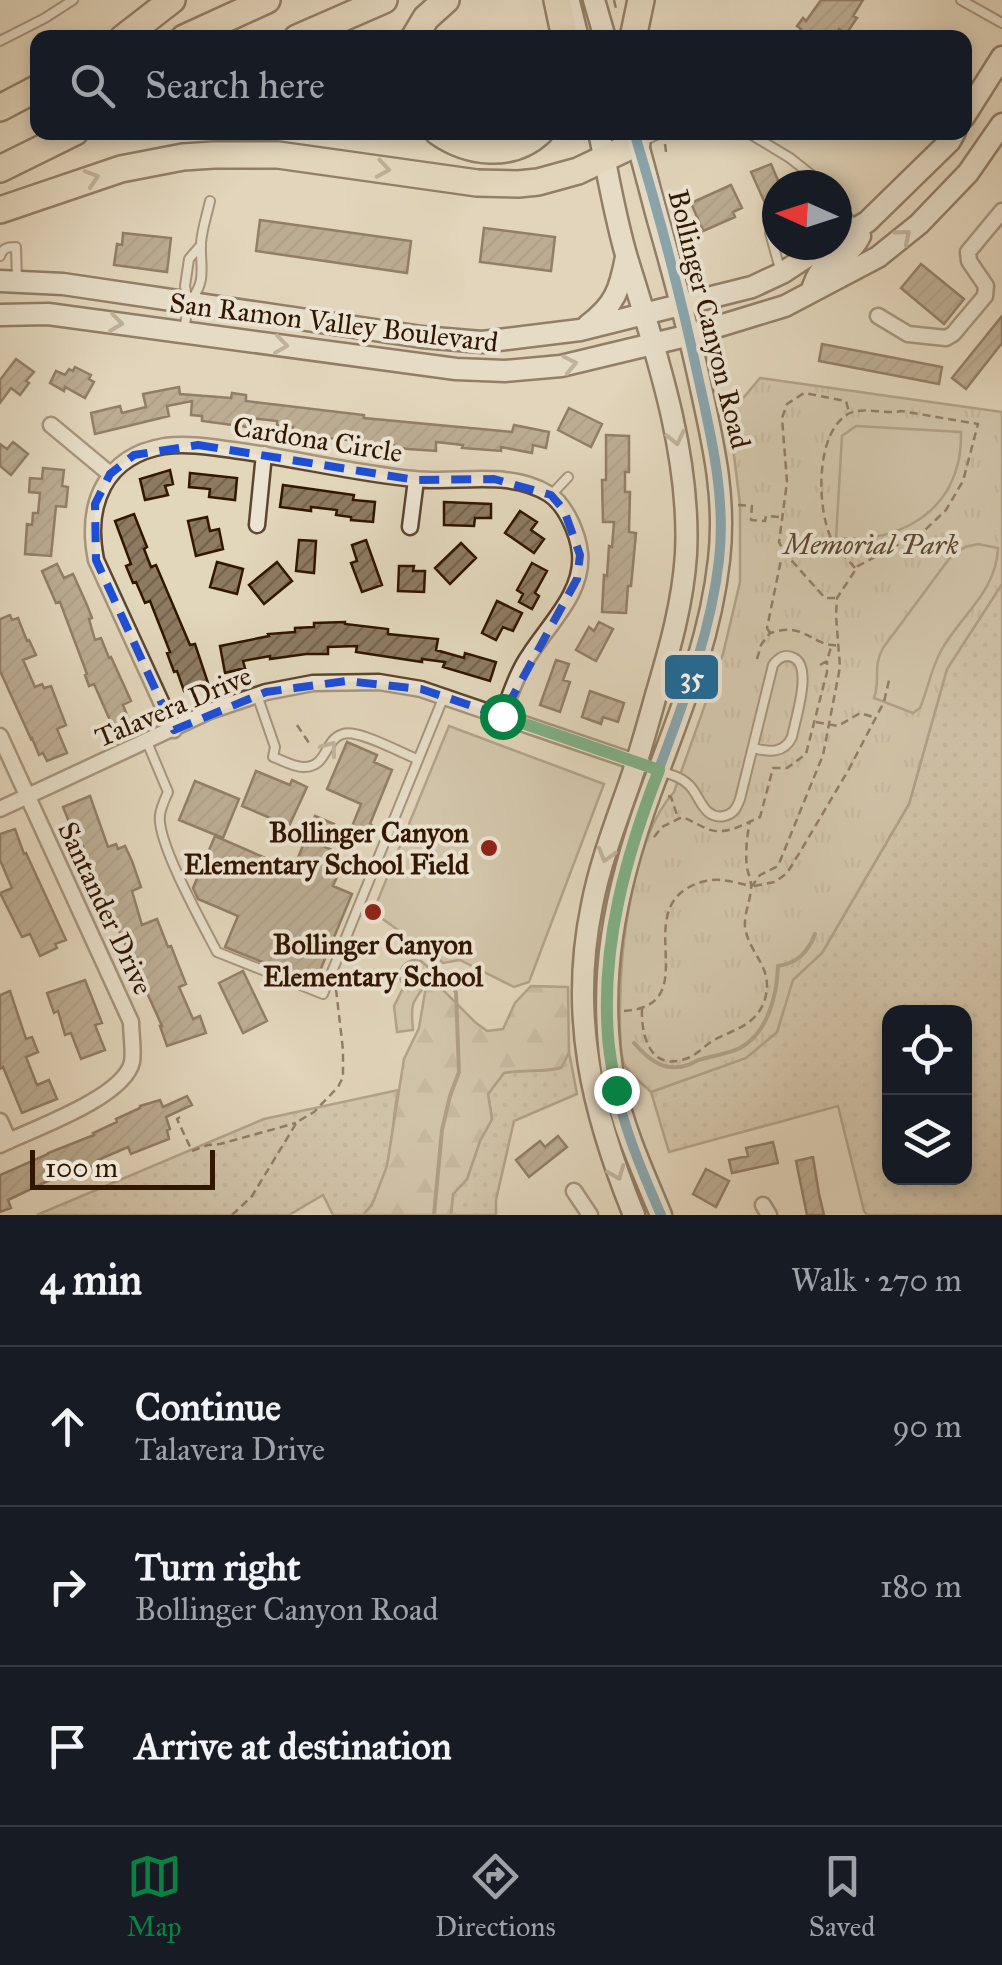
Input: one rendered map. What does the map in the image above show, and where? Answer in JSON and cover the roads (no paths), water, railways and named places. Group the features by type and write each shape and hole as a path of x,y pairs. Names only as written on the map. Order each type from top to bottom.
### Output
{"highway":[{"path":"133,30 172,0"},
{"path":"201,30 267,0"},
{"path":"315,30 384,0"},
{"path":"419,30 446,0"},
{"path":"557,0 563,30"},
{"path":"626,29 641,0"},
{"path":"0,108 30,92"},
{"path":"0,122 30,108"},
{"path":"0,169 59,140"},
{"path":"452,140 474,150 495,150 516,147 527,140"},
{"path":"0,210 121,168 183,157 278,155 505,184 538,182 578,171 605,160 631,140"}],"main road":[{"path":"569,0 576,30"},
{"path":"594,0 603,30"},
{"path":"972,104 1002,56"},
{"name":"San Ramon Valley Boulevard","path":"0,316 48,314 456,369 561,366 690,335 785,306 878,257 968,174 1002,124"},
{"path":"601,140 626,255 646,313 680,453 686,503 686,555 676,623 592,902 583,981 584,1029 596,1105 610,1156 634,1215"},
{"name":"Bollinger Canyon Road","path":"637,140 690,335 721,490 721,535 708,629 633,842 612,930 608,1036 616,1090 661,1215"},
{"path":"852,231 867,222 951,140"},
{"path":"580,330 612,302 626,255"},
{"name":"San Ramon Valley Boulevard","path":"8,281 63,284 422,337 482,342 580,330 682,305 752,287 802,260"},
{"path":"810,292 820,271 838,260"}],"street":[{"path":"878,316 908,334 946,338 953,334 985,296 986,286 969,261 968,252 1002,211"},
{"path":"50,425 110,474 95,504 92,535 96,560 174,730"},
{"name":"Cardona Circle","path":"110,474 134,455 165,446 198,446 416,480 494,479 525,484 551,495"},
{"path":"257,525 264,454"},
{"path":"410,527 416,480"},
{"path":"502,716 528,656 558,617 577,580 580,555 575,534 564,510 551,495"},
{"name":"Talavera Drive","path":"0,809 210,711 312,682 378,682 421,689 659,770"},
{"path":"0,736 27,796"},
{"name":"Santander Drive","path":"5,1143 67,1117 109,1089 132,1064 131,1022 27,796"},
{"path":"0,1121 5,1143"},
{"path":"574,1191 590,1215"}],"lane":[{"path":"0,41 74,0"},
{"path":"960,0 1002,24"},
{"path":"760,140 805,170"},
{"path":"188,304 200,288 201,244 210,201"},
{"path":"184,332 188,304 184,286 189,259 201,244"},
{"path":"0,256 8,247 16,247 8,281"},
{"path":"778,260 782,273"},
{"path":"551,495 568,477"},
{"path":"659,770 688,784 711,814 724,816 733,812 773,665 783,656 796,658 804,675 792,737 788,744 774,751 753,748"},
{"path":"256,696 275,747 272,757 300,767 312,766 322,760 335,738 348,733 418,760"},
{"path":"147,742 168,792 160,814 161,834 188,898 217,952 323,994 444,696"}],"waterway":[{"path":"634,1043 651,1059 671,1067 740,1048 764,1023 776,989 778,966 801,956 815,934"},
{"path":"434,1215 442,1130 459,1072 456,993 451,978"}],"place":[{"name":"Bollinger Canyon Elementary School Field","path":"489,848"},
{"name":"Bollinger Canyon Elementary School","path":"373,912"}],"park label":[{"name":"Memorial Park","path":"871,544"}]}
